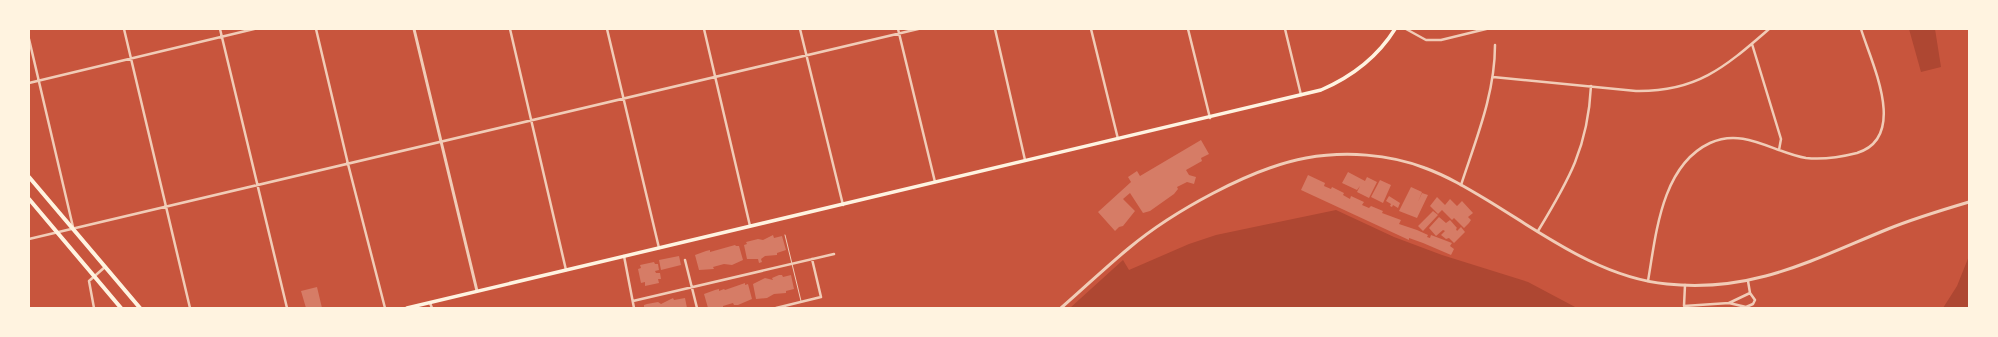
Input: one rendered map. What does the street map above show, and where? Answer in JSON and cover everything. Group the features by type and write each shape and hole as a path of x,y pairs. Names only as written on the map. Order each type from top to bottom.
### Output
{"main road":[{"path":"407,308 1025,160 1301,96 1335,84 1354,73 1381,48 1395,29"},
{"path":"29,178 140,308"},
{"path":"29,199 121,308"}],"street":[{"path":"124,29 190,308"},
{"path":"220,29 287,308"},
{"path":"29,82 254,29"},
{"path":"316,29 348,164 385,308"},
{"path":"414,29 477,291"},
{"path":"510,29 566,270"},
{"path":"606,29 660,248"},
{"path":"704,29 750,226"},
{"path":"800,29 842,205"},
{"path":"898,29 935,182"},
{"path":"29,239 73,230 918,29"},
{"path":"995,29 1025,160"},
{"path":"1090,29 1118,139"},
{"path":"1188,29 1210,118"},
{"path":"1285,29 1301,96"},
{"path":"1406,29 1426,40 1441,40 1486,29"},
{"path":"1493,77 1591,86 1636,92 1652,92 1689,84 1724,68 1769,29"},
{"path":"1648,281 1662,208 1677,176 1696,153 1710,143 1726,139 1741,138 1806,158 1847,156 1863,151 1878,135 1885,118 1884,104 1860,29"},
{"path":"29,39 73,230"},
{"path":"1752,44 1781,139 1779,150"},
{"path":"1461,185 1491,90 1495,46"},
{"path":"1538,231 1564,190 1581,148 1590,112 1591,86"},
{"path":"1061,308 1130,247 1155,228 1210,195 1275,166 1315,157 1352,155 1388,158 1423,167 1461,185 1584,258 1605,268 1648,281 1685,286 1748,282 1805,264 1891,228 1969,202"},
{"path":"633,301 834,254"},
{"path":"624,256 634,308"},
{"path":"776,308 821,297 812,259"},
{"path":"685,260 697,308"},
{"path":"94,308 89,281 105,267"},
{"path":"1729,303 1746,307 1753,304 1755,300 1750,293 1748,282"},
{"path":"1685,286 1684,306 1729,303 1750,293"},
{"path":"1740,299 1740,306"},
{"path":"430,302 432,308"}],"lane":[{"path":"785,235 801,302"}],"shaded area":[{"path":"1909,29 1935,29 1941,67 1921,72"},
{"path":"1336,210 1394,237 1442,255 1528,282 1577,308 1070,308 1123,260 1129,270 1189,244 1216,235"},
{"path":"1969,256 1969,308 1943,308 1957,286"}],"building":[{"path":"1201,140 1209,154 1201,158 1202,161 1186,170 1189,175 1196,177 1194,184 1187,182 1177,187 1178,189 1174,194 1150,211 1143,213 1130,193 1123,199 1135,211 1123,226 1119,227 1115,231 1098,212 1131,182 1128,177 1137,171 1140,176"},
{"path":"1348,172 1365,181 1367,177 1377,182 1369,198 1357,192 1360,186 1357,190 1342,183"},
{"path":"1308,175 1325,183 1324,186 1331,189 1332,187 1344,193 1343,195 1350,199 1351,196 1364,202 1362,205 1369,208 1371,206 1383,211 1382,213 1401,220 1399,224 1428,235 1427,237 1430,238 1431,235 1452,243 1450,246 1454,249 1451,255 1409,238 1409,240 1301,190"},
{"path":"1380,180 1391,185 1383,203 1371,197"},
{"path":"1411,187 1422,192 1418,202 1422,193 1428,195 1417,218 1399,211"},
{"path":"1389,196 1400,203 1398,208 1393,205 1392,207 1390,206 1391,204 1386,201"},
{"path":"1437,197 1445,205 1450,199 1457,206 1462,201 1473,213 1468,217 1471,220 1469,223 1464,228 1454,218 1452,220 1442,210 1438,214 1430,206"},
{"path":"1433,211 1438,215 1423,231 1418,226"},
{"path":"1439,217 1446,223 1450,220 1457,228 1457,231 1461,227 1465,232 1454,243 1449,238 1446,239 1441,235 1445,231 1443,230 1436,236 1429,228"},
{"path":"773,235 774,238 782,236 786,250 777,253 777,255 765,256 761,259 762,262 759,263 758,259 747,259 744,245 747,244 746,242 758,239 763,240"},
{"path":"735,245 739,246 743,260 732,265 724,264 713,267 714,269 699,270 695,255 710,250 710,252"},
{"path":"679,256 681,265 661,270 659,260"},
{"path":"654,262 655,264 658,264 659,270 655,271 656,273 660,273 661,279 658,279 659,283 645,286 645,282 641,283 638,269 641,268 640,265"},
{"path":"782,275 783,277 791,275 794,289 786,291 786,293 774,294 767,298 756,299 753,284 765,278 773,280 772,278"},
{"path":"745,283 745,285 748,284 752,299 738,305 734,305 733,303 723,306 723,308 708,308 704,294 719,289 719,291 725,290"},
{"path":"317,287 322,308 306,308 301,291"},
{"path":"673,298 674,300 685,298 687,308 644,308 644,305 658,302 661,304"}]}
